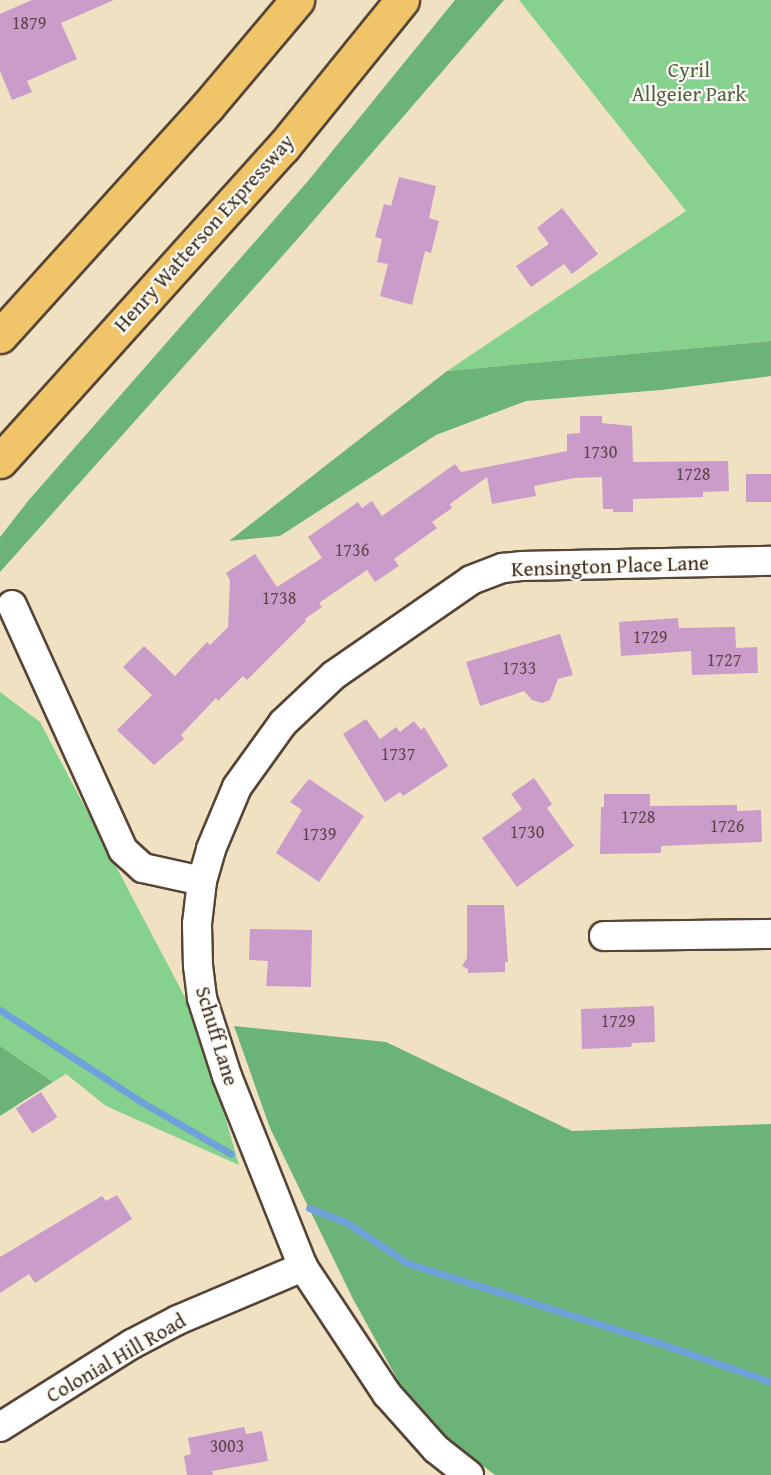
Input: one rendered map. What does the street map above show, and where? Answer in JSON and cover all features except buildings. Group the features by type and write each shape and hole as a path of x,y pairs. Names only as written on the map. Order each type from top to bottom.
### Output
{"highway":[{"path":"0,336 207,108 297,0"},
{"name":"Henry Watterson Expressway","path":"0,461 283,147 402,0"}],"street":[{"name":"Kensington Place Lane","path":"202,881 211,849 237,787 283,723 334,675 471,580 503,568 523,566 771,561"},
{"path":"12,605 123,850 143,868 202,881"},
{"name":"Schuff Lane","path":"202,881 197,924 198,966 202,998 227,1076 303,1268 387,1394 436,1449 469,1475"},
{"path":"604,936 771,934"},
{"name":"Colonial Hill Road","path":"0,1427 101,1362 160,1330 303,1268"}],"green space":[{"path":"455,0 504,0 294,243 0,572 0,537 28,501 308,181"},
{"name":"Cyril Allgeier Park","path":"519,0 771,0 771,341 447,371 686,211"},
{"path":"771,341 771,376 661,390 526,401 436,435 280,536 229,541 447,371"},
{"path":"0,692 40,722 198,1022 239,1165 106,1106 66,1074 53,1082 0,1046"},
{"path":"234,1026 386,1042 572,1131 771,1124 771,1475 495,1475 417,1415 353,1299 270,1128"},
{"path":"0,1046 53,1082 0,1116"}],"waterway":[{"path":"0,1010 140,1101 231,1154"},
{"path":"309,1208 346,1222 407,1263 659,1343 771,1382"}]}
